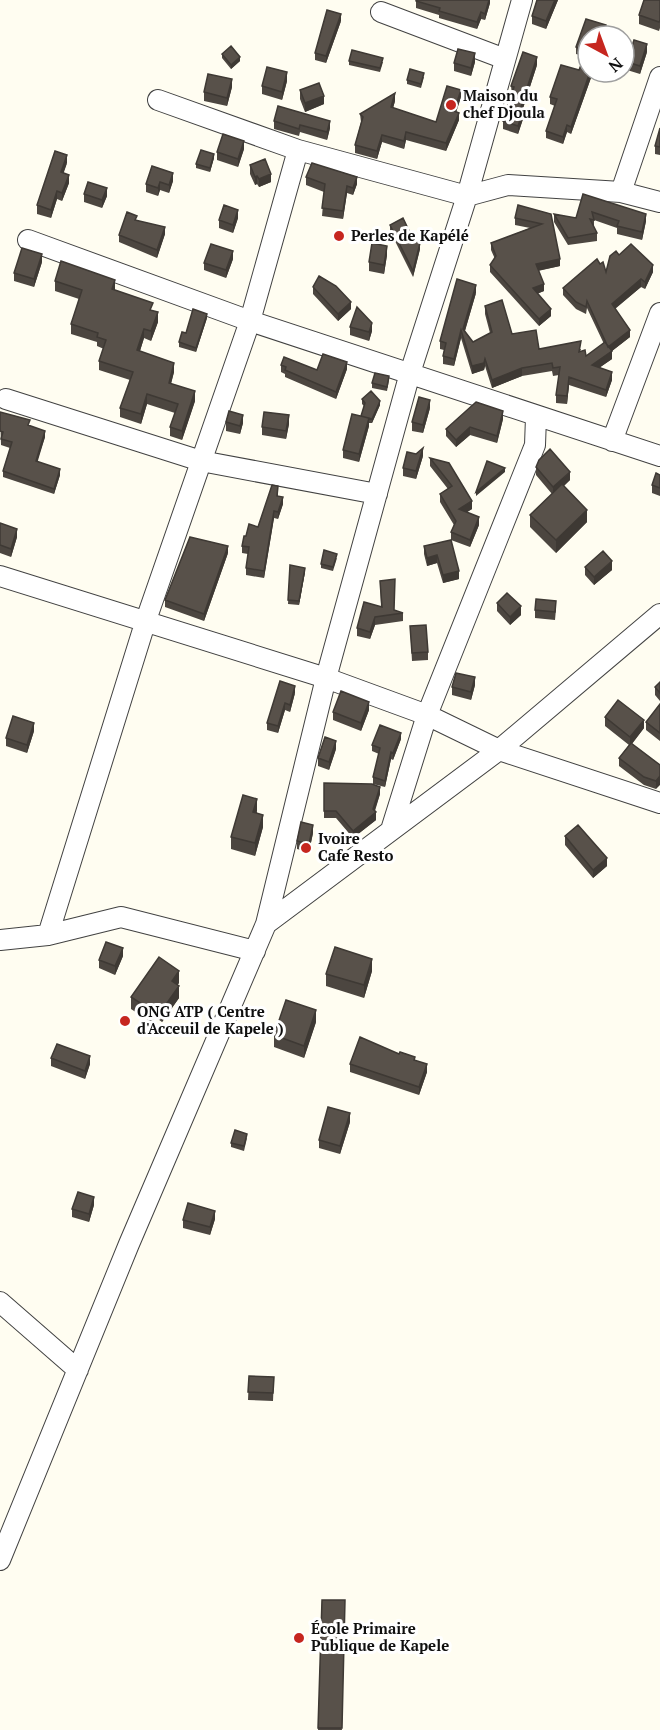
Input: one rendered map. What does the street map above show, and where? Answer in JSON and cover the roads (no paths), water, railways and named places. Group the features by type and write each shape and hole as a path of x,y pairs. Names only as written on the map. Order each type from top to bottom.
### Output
{"street":[{"path":"0,1560 266,924 326,678 410,373 467,196 522,0"},
{"path":"381,12 506,59"},
{"path":"621,192 660,76"},
{"path":"158,99 298,150 467,196 508,185 621,192 660,202"},
{"path":"48,935 146,620 250,321 298,150"},
{"path":"28,240 250,321 660,456"},
{"path":"612,441 654,350 660,313"},
{"path":"6,399 201,461 377,494"},
{"path":"391,830 427,715 535,445 536,417"},
{"path":"0,576 326,678 427,715 499,750 660,802"},
{"path":"266,924 499,750 651,632 660,614"},
{"path":"0,940 48,935 121,917 255,951"},
{"path":"0,1302 78,1370"}],"place":[{"name":"Maison du chef Djoula","path":"451,105"},
{"name":"Perles de Kapélé","path":"339,236"},
{"name":"Ivoire Cafe Resto","path":"306,848"},
{"name":"ONG ATP ( Centre d'Acceuil de Kapele )","path":"125,1021"},
{"name":"École Primaire Publique de Kapele","path":"299,1638"}]}
